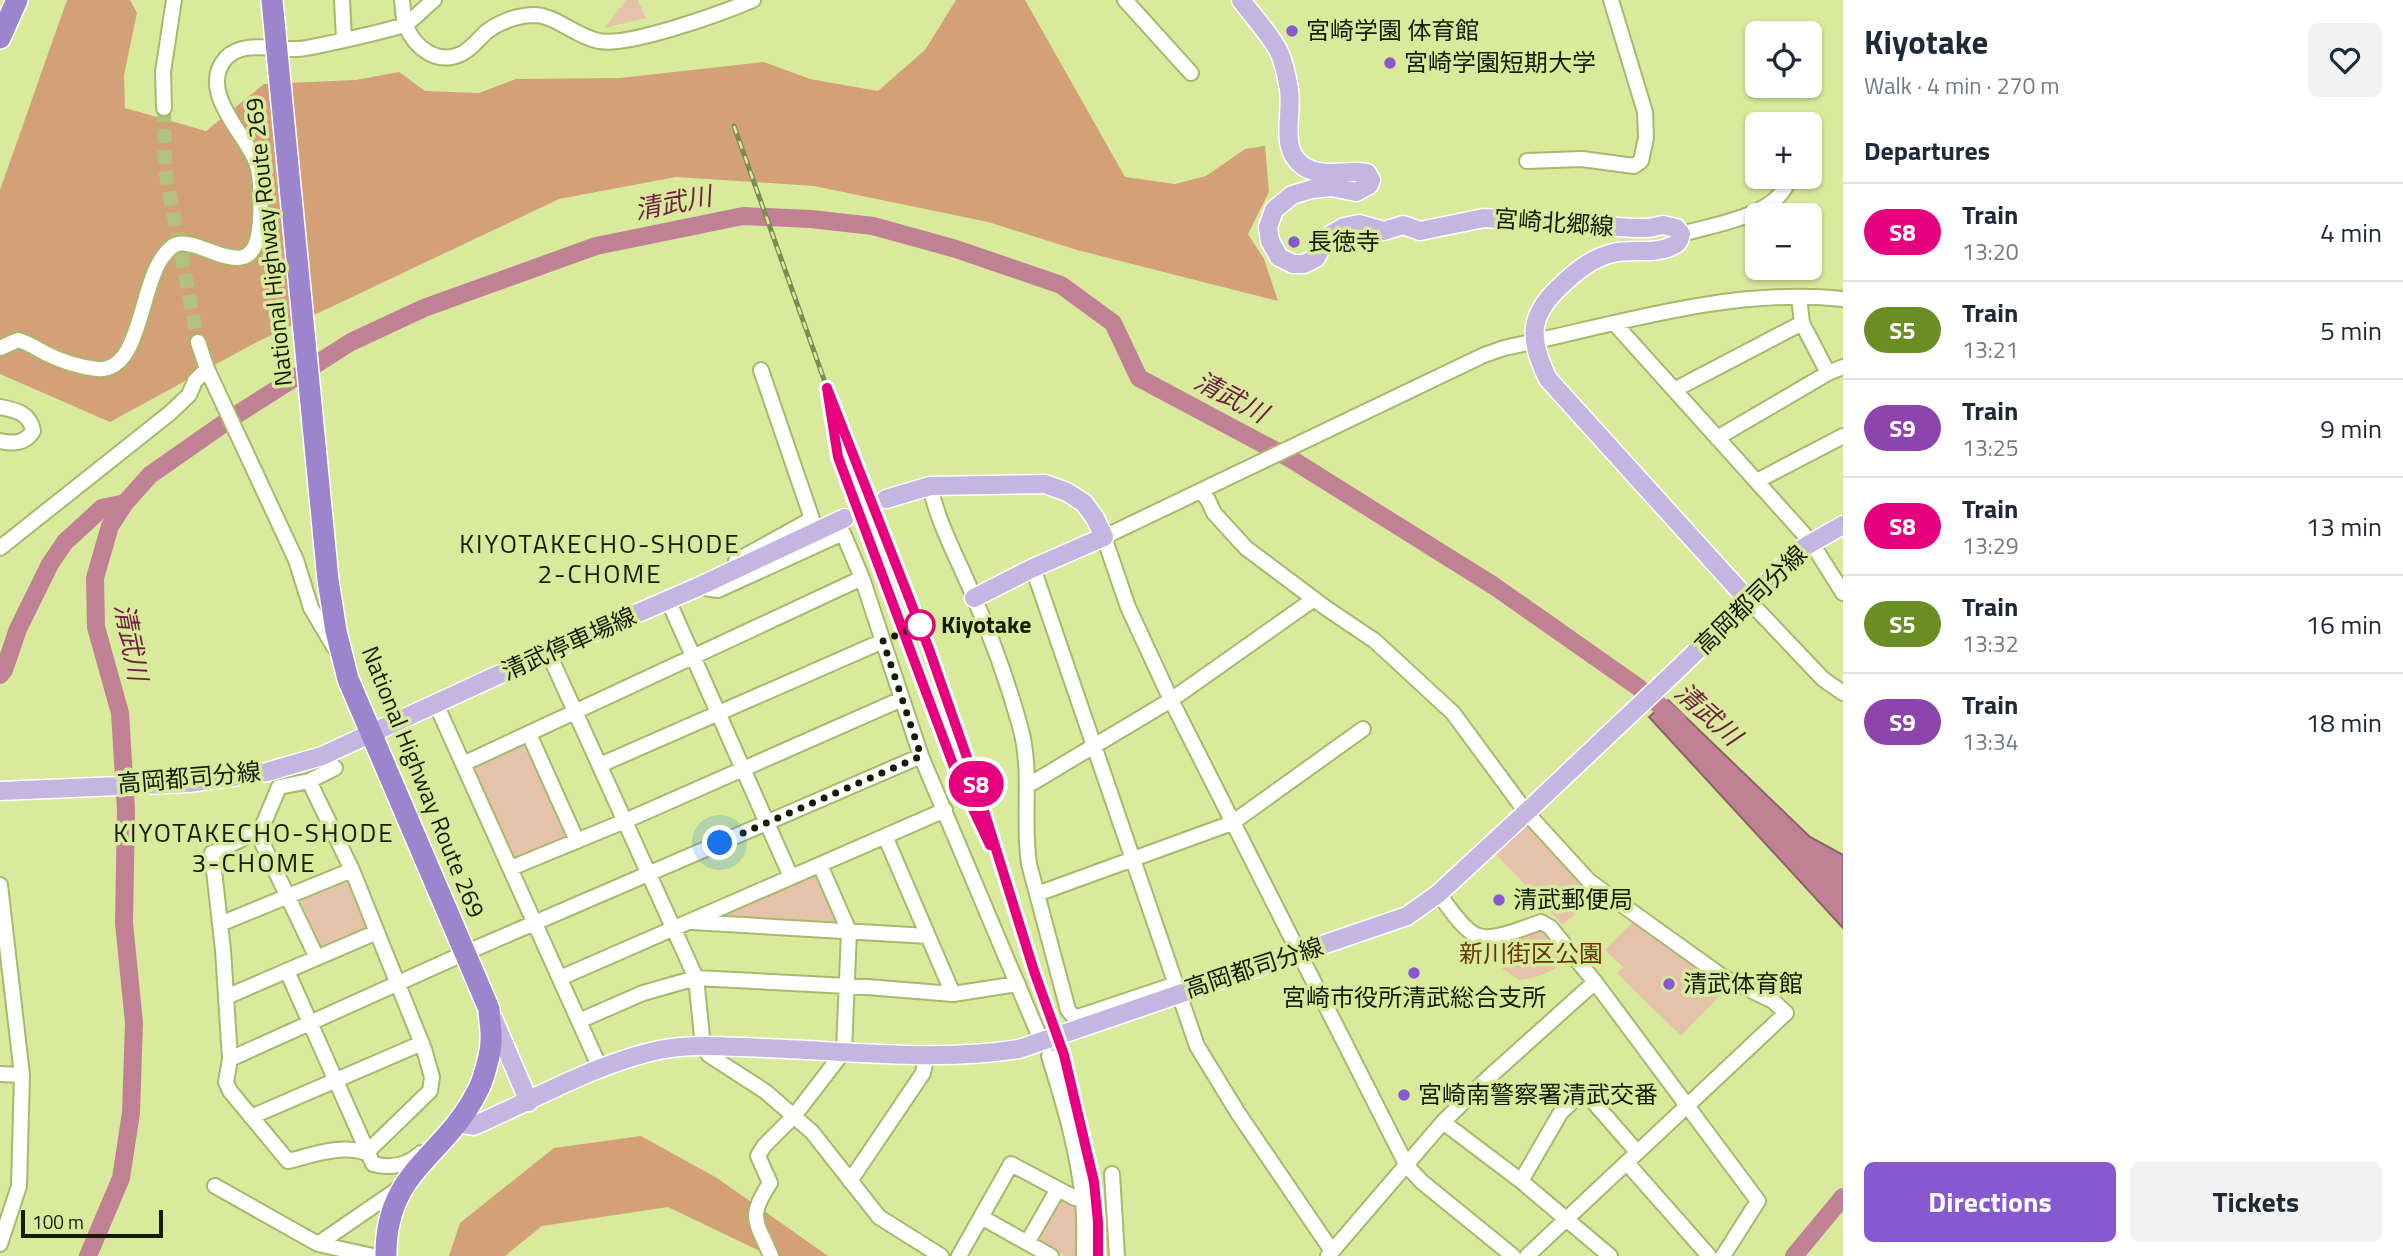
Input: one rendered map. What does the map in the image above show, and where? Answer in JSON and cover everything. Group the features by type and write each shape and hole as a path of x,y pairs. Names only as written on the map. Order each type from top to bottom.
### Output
{"highway":[{"path":"0,38 17,0"},
{"name":"National Highway Route 269","path":"272,0 328,580 336,631 348,679 489,1009 491,1042 478,1091 457,1123 410,1175 388,1221 386,1256"}],"main road":[{"name":"宮崎北郷線","path":"1241,0 1278,49 1289,88 1288,142 1294,158 1305,168 1332,174 1354,171 1367,173 1371,180 1369,185 1356,192 1331,187 1292,195 1274,210 1268,227 1270,241 1279,257 1293,264 1304,264 1316,257 1327,237 1344,227 1359,224 1384,231 1403,225 1420,231 1484,218 1634,229 1649,229 1662,225 1676,228 1681,234 1674,246 1659,250 1613,253 1592,260 1577,271 1544,302 1535,318 1535,341 1548,379 1748,600"},
{"path":"886,499 930,486 1045,484 1067,492 1084,503 1104,537 1033,568 975,598"},
{"name":"清武停車場線","path":"370,733 698,587 845,518"},
{"name":"高岡都司分線","path":"457,1123 473,1126 600,1068 660,1050 703,1046 990,1054 1019,1049 1177,989 1300,953 1408,916 1438,894 1679,668 1801,549 1843,525"},
{"name":"高岡都司分線","path":"0,791 189,783 267,772 323,756 370,733"},
{"path":"489,1009 529,1102"}],"street":[{"path":"163,108 163,72 174,0"},
{"path":"342,0 344,39"},
{"path":"402,0 405,25 419,45 430,55 452,57 468,49 494,27 520,17 543,17 585,37 614,42 650,34 753,0"},
{"path":"0,348 18,340 70,363 98,369 110,368 120,362 127,353 153,273 172,247 189,245 233,258 251,251 258,241 258,170 251,153 232,124 217,85 218,71 230,55 241,49 299,50 405,25 434,0"},
{"path":"1125,0 1191,73"},
{"path":"1527,161 1582,159 1633,166 1641,161 1646,138 1645,112 1611,0"},
{"path":"1681,234 1760,211 1780,197 1784,189"},
{"path":"1513,1256 1422,1182 1407,1166 1171,700 1128,607 1104,537 1484,355 1504,348 1732,301 1766,297 1843,299"},
{"path":"1800,298 1802,323 1828,373"},
{"path":"1674,390 1802,323"},
{"path":"1615,324 1811,542 1843,593"},
{"path":"198,342 210,375 298,567 311,608 334,646 348,679"},
{"path":"1717,438 1828,373 1843,367"},
{"path":"698,587 716,572 813,519 761,370"},
{"path":"0,548 170,413 189,395 195,381 210,375"},
{"path":"0,407 22,413 31,422 33,431 30,437 20,442 0,441"},
{"path":"1757,481 1843,436"},
{"path":"930,486 935,508 975,598 1020,726 1026,754 1026,845 1068,1010 1075,1018 1177,989"},
{"path":"1208,488 1208,500 1214,513 1246,548 1375,641 1453,713 1589,881 1723,977 1773,1001 1786,1013 1527,1256"},
{"path":"698,587 718,590 843,533 862,578 921,756 1038,1033"},
{"path":"298,567 328,580"},
{"path":"1033,568 1197,1046 1330,1253 1443,1122 1595,982"},
{"path":"463,764 862,578"},
{"path":"1027,786 1171,700 1314,599"},
{"path":"668,600 791,877"},
{"path":"1748,600 1824,679 1843,693"},
{"path":"600,765 883,641"},
{"path":"548,652 696,978 703,1046 714,1059 757,1086 812,1132 879,1217 941,1256"},
{"path":"511,868 902,699"},
{"path":"436,704 600,1068"},
{"path":"1037,894 1233,823 1363,729"},
{"path":"529,734 577,841"},
{"path":"323,756 335,768 309,781 279,787 263,825 257,832 212,853 230,1059 226,1082 230,1091 288,1161 339,1149 366,1153"},
{"path":"230,1059 465,953 921,756"},
{"path":"309,781 352,870 422,1043 432,1077 429,1091 366,1153"},
{"path":"560,978 945,810"},
{"path":"257,832 317,958"},
{"path":"885,836 953,993"},
{"path":"771,1256 754,1217 757,1204 770,1183 758,1156 764,1146 794,1116 844,1051 849,931 820,865"},
{"path":"220,924 352,870"},
{"path":"0,886 22,1075 19,1186 0,1244"},
{"path":"1438,894 1469,931 1478,937 1500,936 1541,922 1550,927 1595,982 1758,1201 1723,1256"},
{"path":"689,922 928,936"},
{"path":"226,997 377,932"},
{"path":"287,971 373,1164 382,1167 410,1163 457,1123"},
{"path":"579,1021 643,993 696,978 953,993 1018,984"},
{"path":"251,1117 422,1043"},
{"path":"850,1181 923,1073 927,1054"},
{"path":"1049,1056 1069,1120 1077,1160 1083,1202 1084,1256"},
{"path":"0,1074 22,1075"},
{"path":"1521,1181 1561,1112 1584,1091 1632,1158 1709,1256"},
{"path":"1443,1122 1521,1181 1610,1256"},
{"path":"959,1256 1012,1164 1075,1198"},
{"path":"1112,1174 1117,1256"},
{"path":"318,1244 405,1184"},
{"path":"215,1186 318,1244 373,1256"},
{"path":"1027,1243 1058,1189"},
{"path":"981,1217 1051,1256"}],"green space":[{"path":"626,0 638,0 646,18 605,28"},
{"path":"526,742 566,838 516,861 473,767"},
{"name":"新川街区公園","path":"1527,824 1595,895 1563,925 1496,854"},
{"path":"818,875 840,925 721,915"},
{"path":"346,877 367,929 324,947 320,946 301,896"},
{"name":"清武体育館","path":"1635,920 1653,938 1659,933 1721,994 1681,1036 1617,973 1623,967 1605,950"},
{"name":"新川街区公園","path":"1540,925 1571,957 1553,970 1534,977 1519,980 1503,969 1482,940"},
{"path":"1062,1198 1077,1208 1078,1256 1065,1256 1037,1240"}],"shaded area":[{"path":"67,0 130,0 137,13 124,75 125,108 206,131 264,84 356,80 399,72 425,91 479,93 516,79 620,78 764,62 810,79 878,91 925,50 956,0 1025,0 1125,177 1175,184 1206,176 1245,149 1265,146 1269,192 1248,234 1264,259 1278,301 1077,250 988,222 814,186 676,177 559,199 255,343 110,422 0,374 0,190"},
{"path":"1668,700 1810,837 1843,855 1843,928 1649,717"},
{"path":"641,1136 717,1178 828,1256 770,1256 668,1207 542,1226 505,1256 449,1256 460,1223 554,1148"}],"waterway":[{"name":"清武川","path":"88,1256 121,1178 131,1113 134,1023 124,923 126,810 120,713 96,627 95,578 110,526 125,503 150,475 233,417 351,342 424,308 596,246 743,216 811,219 873,226 956,249 1061,285 1113,323 1139,378 1291,459 1494,586 1638,687 1678,721"},
{"path":"0,675 18,629 50,564 65,542 102,508 125,503"},
{"path":"1794,1256 1843,1197"}],"tunnel":[{"path":"164,108 165,170 198,342"},
{"path":"845,518 886,499"}],"railway":[{"path":"734,126 827,388 920,625 971,769 1078,1107 1095,1197 1098,1256"},
{"path":"832,419 838,457 957,775 978,820"}],"train":[{"name":"S8","path":"990,845 957,775 838,457 827,388 929,649 1064,1055 1094,1182 1098,1256"}],"place":[{"name":"宮崎学園 体育館","path":"1292,31"},
{"name":"宮崎学園短期大学","path":"1390,63"},
{"name":"長徳寺","path":"1294,242"},
{"name":"Kiyotake","path":"920,625"},
{"name":"清武郵便局","path":"1499,900"},
{"name":"宮崎市役所清武総合支所","path":"1414,973"},
{"name":"清武体育館","path":"1669,984"},
{"name":"宮崎南警察署清武交番","path":"1404,1095"}],"district":[{"name":"KIYOTAKECHO-SHODE 2-CHOME","path":"600,559"},
{"name":"KIYOTAKECHO-SHODE 3-CHOME","path":"254,848"}],"route":[{"path":"720,843 921,756 883,641 920,625"}]}
